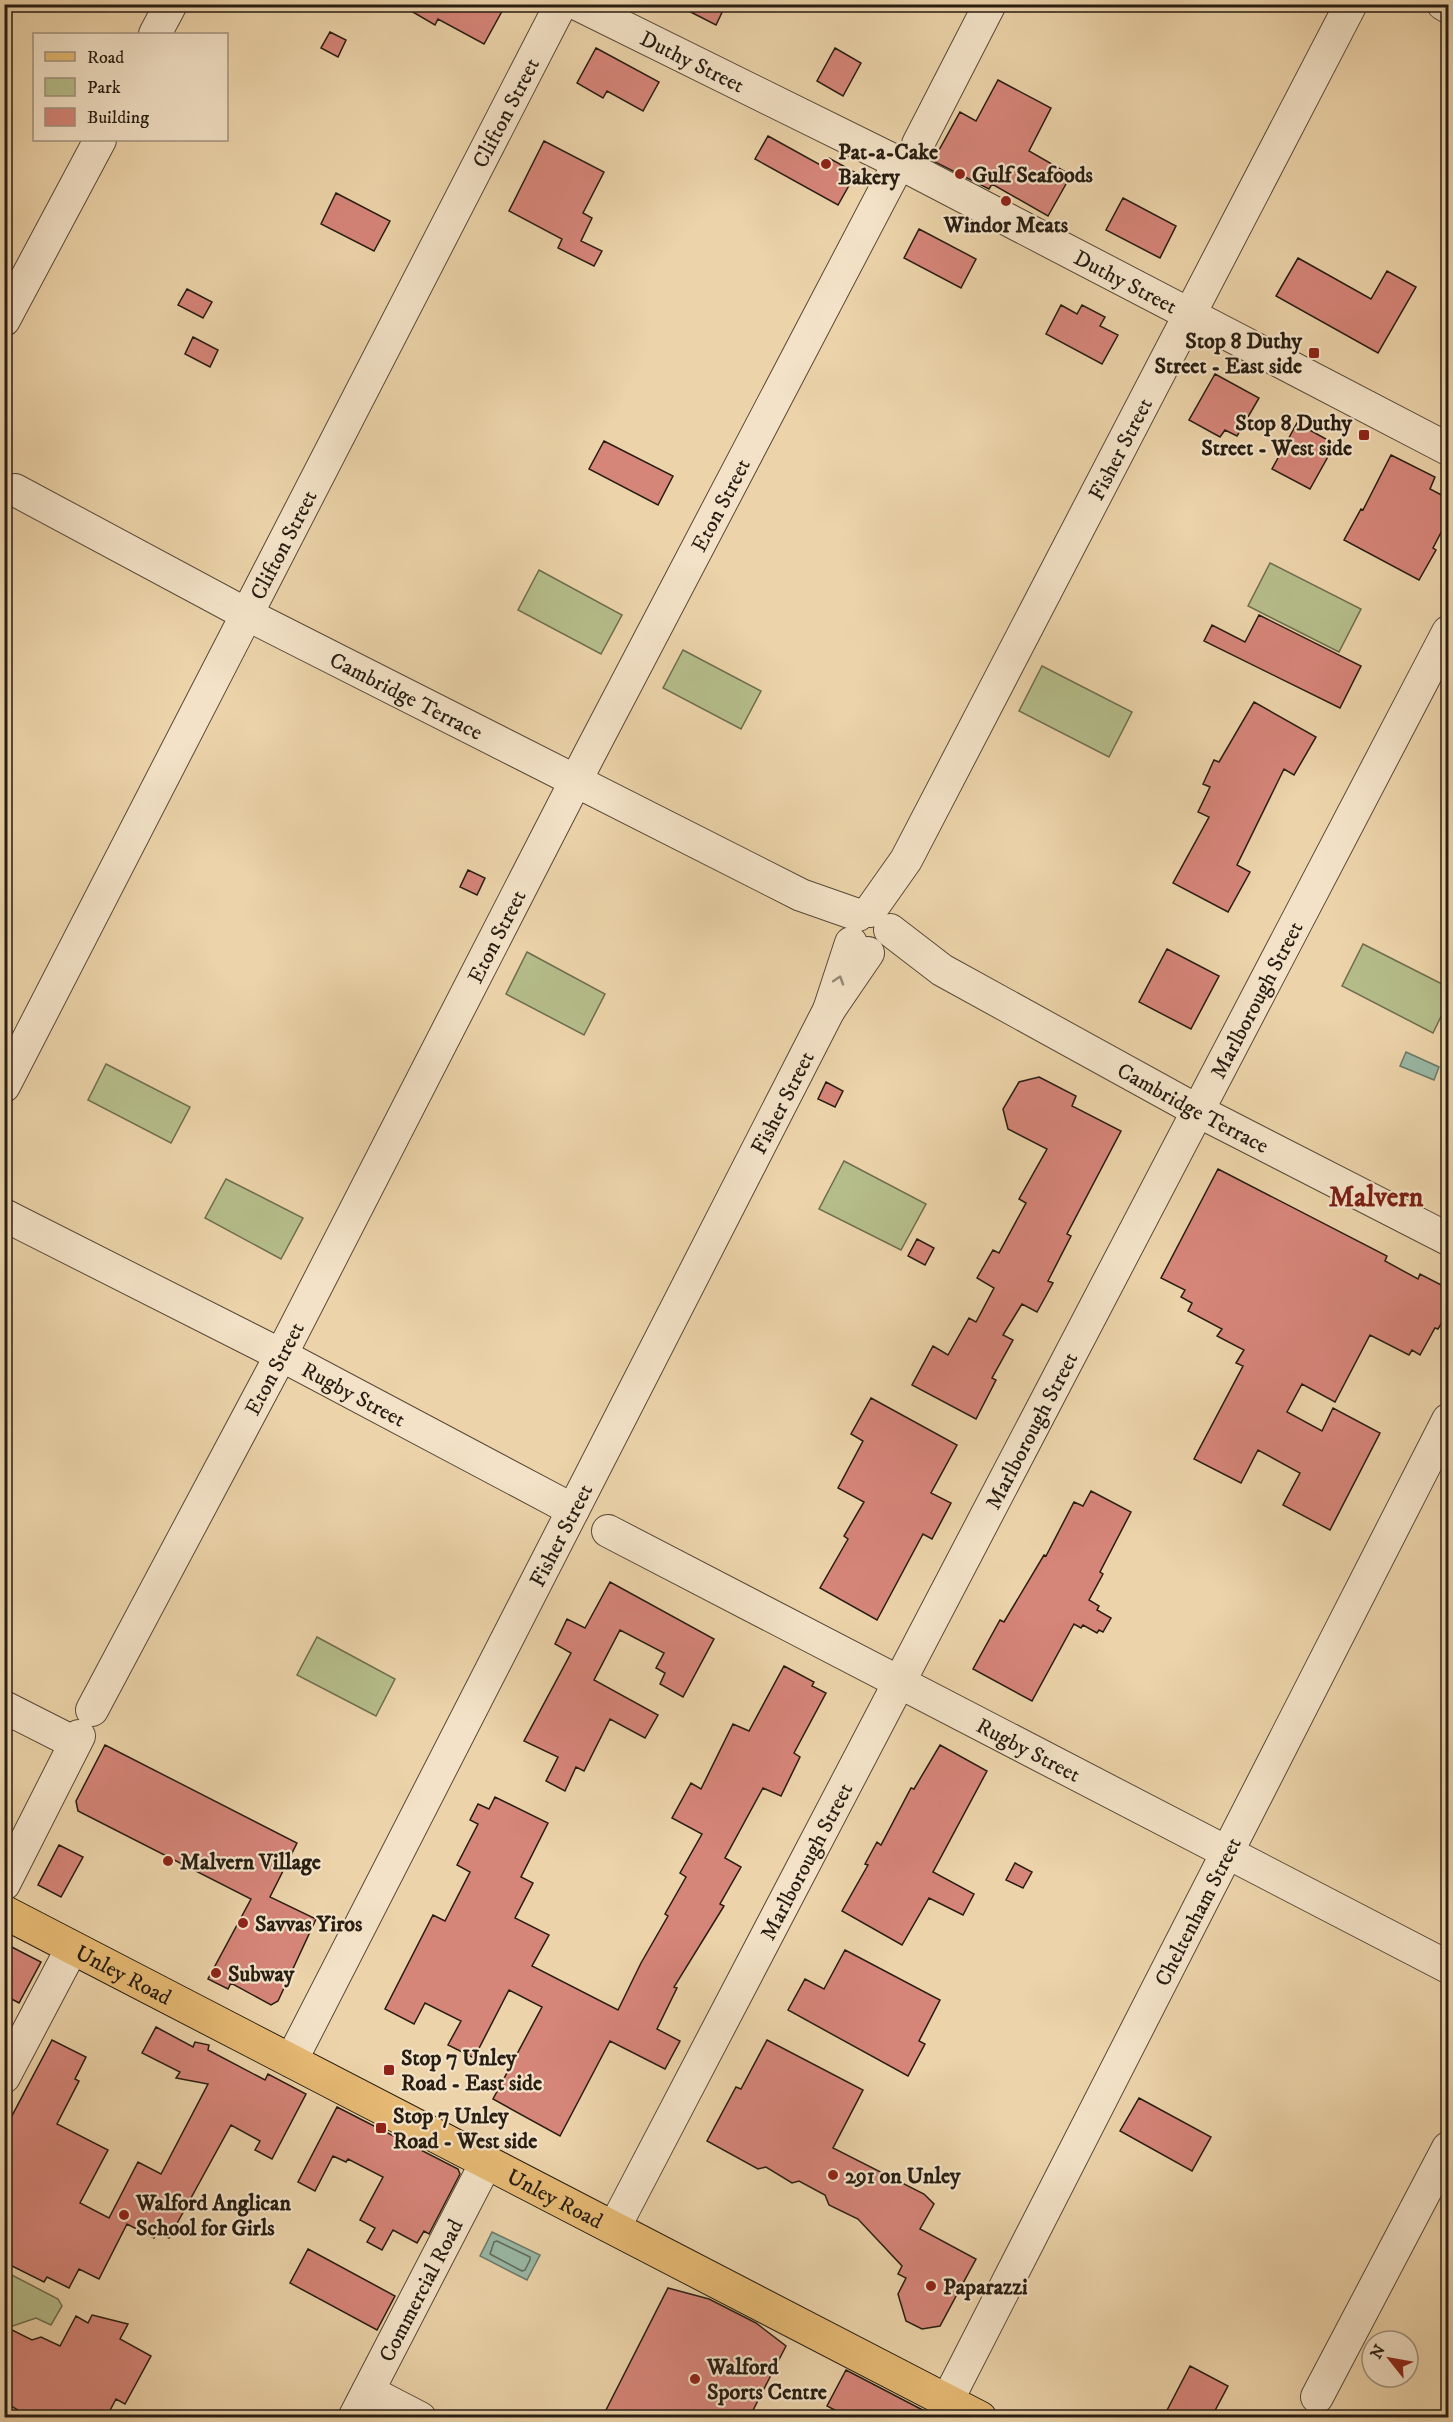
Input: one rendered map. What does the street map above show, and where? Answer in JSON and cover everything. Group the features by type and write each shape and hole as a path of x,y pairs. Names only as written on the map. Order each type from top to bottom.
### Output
{"main road":[{"name":"Unley Road","path":"4,1912 980,2418"}],"street":[{"path":"156,33 171,4"},
{"name":"Clifton Street","path":"4,1086 561,4"},
{"name":"Duthy Street","path":"577,4 909,154 1190,315 1449,449"},
{"name":"Eton Street","path":"4,1884 82,1730 281,1355 576,780 990,4"},
{"name":"Fisher Street","path":"291,2061 906,860 1351,4"},
{"path":"1443,4 1449,7"},
{"path":"4,320 99,141"},
{"name":"Cambridge Terrace","path":"8,486 248,615 801,895 1198,1111 1449,1239"},
{"name":"Marlborough Street","path":"614,2228 1449,632"},
{"name":"Rugby Street","path":"4,1215 281,1355 573,1510"},
{"name":"Cheltenham Street","path":"947,2401 1449,1420"},
{"name":"Rugby Street","path":"608,1530 1449,1967"},
{"path":"4,1707 82,1730"},
{"path":"4,2077 72,1948"},
{"path":"1311,2409 1449,2148"},
{"name":"Commercial Road","path":"361,2404 487,2161"},
{"path":"361,2404 420,2418"}],"green space":[{"path":"1270,563 1361,609 1339,652 1248,606"},
{"path":"539,570 622,615 601,654 518,610"},
{"path":"683,650 761,691 741,729 663,688"},
{"path":"1042,666 1132,712 1109,757 1019,711"},
{"path":"1363,944 1448,987 1448,1002 1433,1033 1342,986"},
{"path":"527,952 605,994 584,1035 506,994"},
{"path":"106,1064 190,1107 171,1143 88,1100"},
{"path":"844,1161 926,1204 901,1250 819,1209"},
{"path":"226,1179 303,1218 281,1259 205,1218"},
{"path":"317,1637 395,1679 376,1716 297,1675"},
{"path":"6,2272 58,2299 62,2306 51,2325 36,2318 7,2328 5,2326"}],"water":[{"path":"1406,1052 1439,1067 1434,1080 1400,1066"},
{"path":"492,2232 540,2255 527,2280 480,2256"}],"building":[{"path":"399,4 506,4 484,44 438,19 435,25"},
{"path":"675,4 726,4 716,25"},
{"path":"330,32 346,40 338,57 321,48"},
{"path":"596,48 659,82 643,111 607,91 603,98 577,83"},
{"path":"835,48 861,63 843,96 817,81"},
{"path":"998,80 1051,108 1029,151 1071,175 1048,216 992,184 989,189 933,161 960,112 976,121"},
{"path":"768,136 824,167 829,158 856,173 838,205 755,159"},
{"path":"544,141 604,172 583,213 592,218 581,241 602,251 594,266 558,248 562,239 509,211"},
{"path":"336,193 390,221 374,251 321,224"},
{"path":"1123,198 1176,226 1160,258 1106,230"},
{"path":"919,229 976,259 961,288 904,258"},
{"path":"1298,258 1371,299 1387,271 1416,287 1378,353 1276,296"},
{"path":"187,289 212,302 203,318 178,305"},
{"path":"1061,305 1077,314 1082,305 1105,317 1100,326 1118,335 1102,364 1046,334"},
{"path":"193,337 218,350 210,367 185,354"},
{"path":"1215,374 1259,398 1237,436 1225,430 1220,437 1189,420"},
{"path":"1297,423 1335,444 1310,489 1272,469"},
{"path":"604,441 673,476 658,505 589,469"},
{"path":"1391,455 1435,477 1430,489 1449,499 1449,517 1433,548 1436,550 1419,580 1344,540 1361,509 1363,510"},
{"path":"1259,615 1361,666 1340,708 1204,641 1212,625 1245,642"},
{"path":"1254,702 1316,737 1294,775 1284,769 1237,865 1250,872 1228,912 1173,883 1209,817 1198,812 1210,787 1203,784 1214,760 1219,762"},
{"path":"468,870 485,878 477,895 460,887"},
{"path":"1167,949 1219,976 1191,1029 1139,1002"},
{"path":"1039,1077 1076,1096 1072,1106 1121,1131 1067,1234 1071,1236 1048,1281 1053,1283 1037,1312 1022,1304 1003,1335 1013,1340 992,1378 996,1380 976,1419 912,1385 933,1346 948,1355 969,1318 976,1322 994,1288 977,1278 993,1250 999,1253 1026,1203 1019,1199 1047,1149 1008,1129 1003,1109 1019,1082"},
{"path":"826,1082 843,1091 835,1107 818,1099"},
{"path":"1218,1169 1387,1256 1385,1261 1418,1279 1420,1274 1449,1289 1449,1311 1438,1329 1435,1328 1420,1355 1412,1350 1409,1355 1370,1335 1335,1402 1302,1384 1287,1412 1322,1431 1333,1408 1380,1433 1330,1530 1283,1505 1300,1473 1258,1450 1241,1483 1194,1459 1243,1366 1236,1363 1244,1350 1217,1336 1222,1329 1188,1311 1192,1303 1181,1297 1185,1290 1161,1278"},
{"path":"917,1239 934,1248 925,1265 908,1256"},
{"path":"871,1398 957,1445 931,1493 951,1503 932,1539 923,1534 877,1620 820,1588 848,1539 844,1536 864,1502 838,1488 863,1441 851,1434"},
{"path":"1091,1491 1131,1512 1100,1572 1103,1574 1089,1600 1099,1606 1097,1610 1111,1618 1103,1632 1099,1630 1097,1633 1083,1625 1081,1628 1074,1624 1032,1701 973,1669 1000,1620 1004,1622 1044,1555 1046,1556 1074,1502 1083,1506"},
{"path":"610,1582 714,1639 683,1697 660,1684 665,1673 656,1668 664,1653 620,1630 594,1680 658,1715 645,1738 610,1719 584,1771 576,1767 565,1791 546,1781 558,1757 524,1741 571,1653 555,1644 567,1619 585,1628"},
{"path":"784,1666 814,1682 812,1686 826,1693 794,1753 800,1757 781,1796 763,1788 725,1858 741,1867 720,1904 724,1906 674,1987 677,1988 657,2029 680,2041 665,2069 610,2041 560,2136 493,2099 542,2007 509,1990 474,2058 448,2045 461,2021 425,2003 414,2024 385,2009 433,1915 445,1921 470,1872 457,1865 478,1824 470,1820 478,1804 489,1809 495,1797 548,1823 521,1877 533,1883 515,1918 549,1935 532,1966 618,2010 668,1916 665,1914 686,1877 680,1873 702,1834 672,1818 691,1783 701,1789 733,1724 749,1731"},
{"path":"105,1745 297,1843 270,1897 316,1919 278,2001 271,2005 231,1983 228,1989 208,1979 251,1899 78,1811 76,1801"},
{"path":"940,1745 987,1771 933,1872 974,1894 963,1915 929,1898 902,1945 842,1911 868,1865 865,1864 877,1842 881,1845 911,1788 914,1789"},
{"path":"59,1845 83,1857 61,1897 38,1885"},
{"path":"1015,1863 1032,1872 1023,1888 1006,1880"},
{"path":"4,1943 41,1962 19,2003 4,1995"},
{"path":"845,1950 940,2000 919,2041 925,2044 908,2076 788,2010 805,1979 824,1989"},
{"path":"156,2027 193,2047 195,2042 209,2045 208,2050 265,2080 268,2074 306,2094 272,2159 255,2150 260,2141 231,2125 169,2238 157,2232 154,2238 127,2224 99,2279 79,2269 69,2288 47,2277 44,2282 4,2262 4,2131 52,2040 86,2057 75,2079 79,2081 57,2124 108,2150 80,2203 109,2218 138,2162 161,2174 208,2084 176,2078 180,2072 142,2053"},
{"path":"767,2040 863,2090 833,2148 924,2194 934,2204 920,2229 976,2259 940,2326 922,2329 906,2321 898,2294 906,2278 898,2274 902,2266 858,2219 829,2205 825,2195 799,2181 792,2183 766,2167 758,2169 707,2141 736,2087 741,2089"},
{"path":"1139,2098 1211,2137 1192,2171 1120,2131"},
{"path":"337,2107 458,2169 460,2174 429,2234 424,2231 417,2243 393,2230 382,2250 367,2242 375,2228 360,2220 383,2177 348,2159 346,2162 333,2156 315,2191 298,2182"},
{"path":"308,2249 395,2296 377,2330 290,2283"},
{"name":"Walford Sports Centre","path":"668,2288 709,2299 756,2323 786,2346 749,2418 615,2418 605,2412"},
{"path":"92,2315 128,2324 120,2339 151,2356 125,2404 116,2399 106,2418 14,2418 18,2410 4,2402 4,2390 11,2378 4,2374 4,2326 32,2340 41,2337 60,2346 76,2316 88,2323"},
{"path":"1190,2366 1228,2386 1211,2418 1163,2418"},
{"path":"846,2370 938,2418 850,2418 827,2406"}],"place":[{"name":"Pat-a-Cake Bakery","path":"826,164"},
{"name":"Gulf Seafoods","path":"960,174"},
{"name":"Windor Meats","path":"1006,201"},
{"name":"Stop 8 Duthy Street - East side","path":"1314,353"},
{"name":"Stop 8 Duthy Street - West side","path":"1364,435"},
{"name":"Malvern Village","path":"168,1861"},
{"name":"Savvas Yiros","path":"243,1923"},
{"name":"Subway","path":"216,1973"},
{"name":"Stop 7 Unley Road - East side","path":"389,2070"},
{"name":"Stop 7 Unley Road - West side","path":"381,2128"},
{"name":"291 on Unley","path":"833,2175"},
{"name":"Walford Anglican School for Girls","path":"124,2215"},
{"name":"Paparazzi","path":"931,2286"},
{"name":"Walford Sports Centre","path":"695,2379"}],"district":[{"name":"Malvern","path":"1376,1196"}]}
